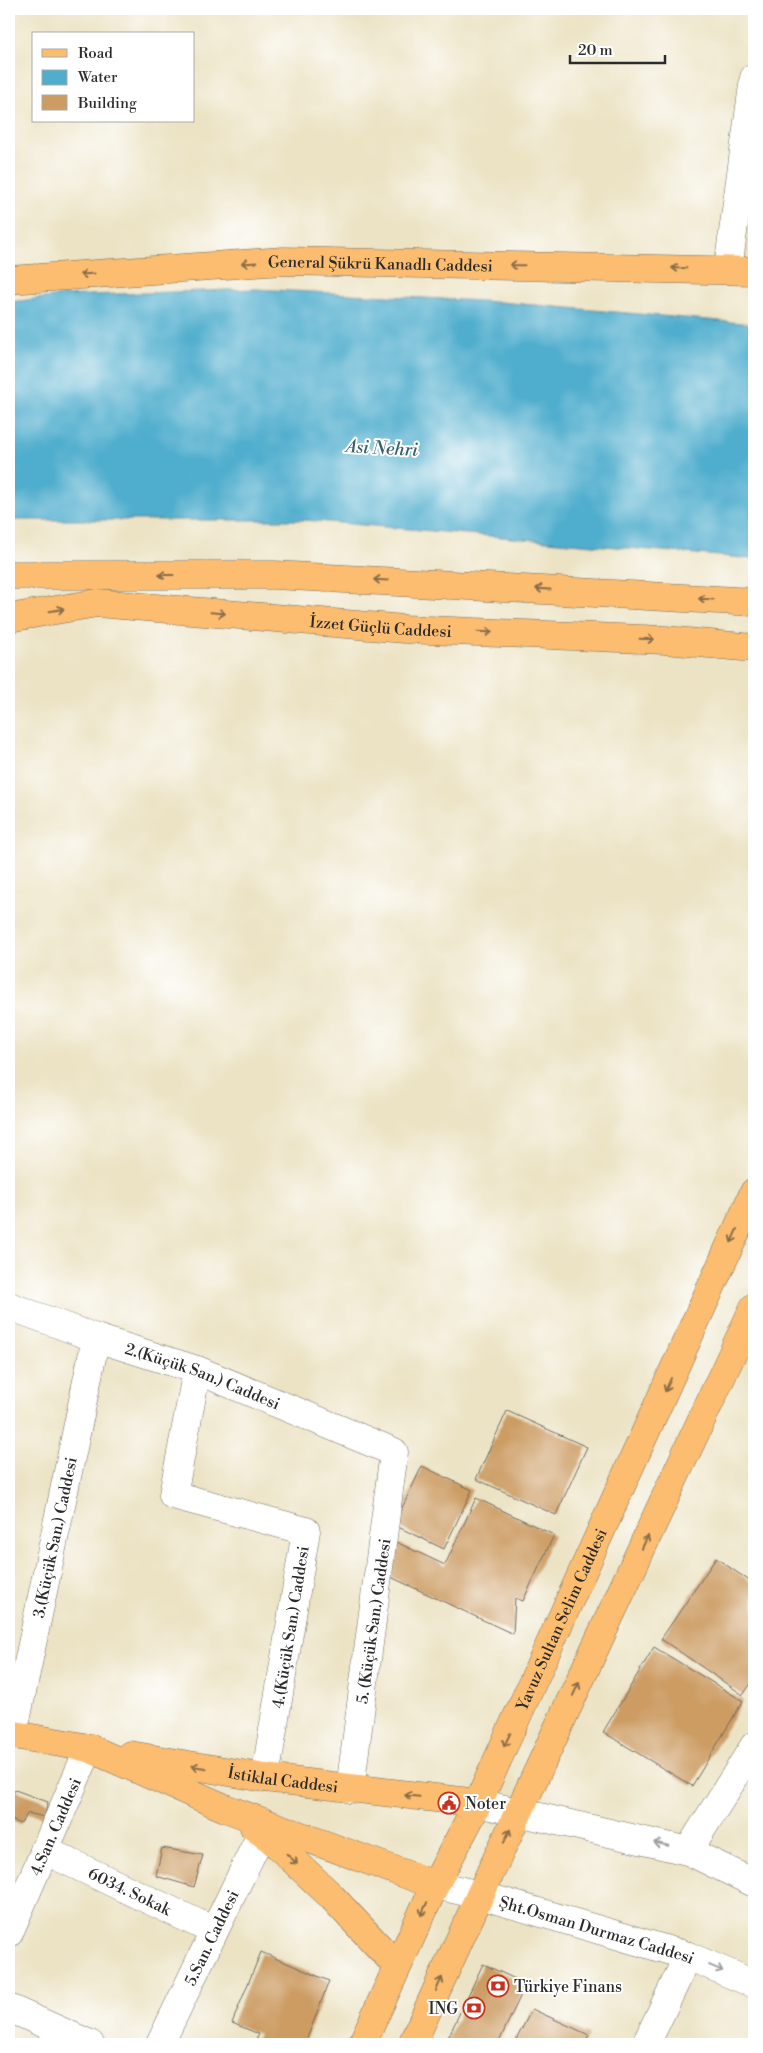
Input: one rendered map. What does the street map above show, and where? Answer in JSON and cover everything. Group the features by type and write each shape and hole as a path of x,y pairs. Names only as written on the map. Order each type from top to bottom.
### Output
{"main road":[{"name":"General Şükrü Kanadlı Caddesi","path":"9,280 283,261 741,270"},
{"path":"9,575 274,575 754,602"},
{"name":"İzzet Güçlü Caddesi","path":"9,618 97,603 405,629 665,640 754,648"},
{"name":"Yavuz Sultan Selim Caddesi","path":"362,2044 435,1885 478,1803 754,1192"},
{"path":"412,2044 754,1307"},
{"name":"İstiklal Caddesi","path":"11,1734 265,1778 478,1803"},
{"name":"İstiklal Caddesi","path":"89,1748 225,1808 435,1885"},
{"name":"İstiklal Caddesi","path":"225,1808 262,1832 331,1896 397,1966"}],"street":[{"path":"741,270 754,78"},
{"name":"2.(Küçük San.) Caddesi","path":"9,1306 96,1338 196,1370 394,1452"},
{"name":"3.(Küçük San.) Caddesi","path":"11,1734 96,1338"},
{"name":"4.(Küçük San.) Caddesi","path":"196,1370 173,1495 306,1531 265,1778"},
{"name":"5. (Küçük San.) Caddesi","path":"350,1789 380,1572 394,1452"},
{"path":"688,1851 754,1746"},
{"name":"4.San. Caddesi","path":"9,1933 89,1748"},
{"path":"478,1803 688,1851 754,1883"},
{"name":"5.San. Caddesi","path":"160,2044 262,1832"},
{"name":"6034. Sokak","path":"44,1850 214,1931"},
{"name":"Şht.Osman Durmaz Caddesi","path":"435,1885 480,1895 688,1956 754,1984"},
{"path":"646,2044 688,1956"},
{"path":"9,2008 90,2044"}],"water":[{"name":"Asi Nehri","path":"256,289 500,302 754,324 754,559 305,520 9,520 9,302 61,296"}],"building":[{"path":"507,1411 587,1447 556,1515 476,1479"},
{"path":"422,1466 472,1490 444,1549 394,1525"},
{"path":"476,1498 554,1535 523,1601 515,1598 513,1634 380,1572 394,1541 445,1565"},
{"path":"716,1558 754,1584 754,1679 743,1695 661,1639"},
{"path":"654,1647 743,1701 692,1786 603,1732"},
{"path":"15,1790 48,1802 44,1817 28,1813 20,1824 9,1819 9,1799"},
{"path":"162,1848 203,1855 194,1887 156,1876"},
{"path":"261,1952 329,1981 305,2044 254,2044 259,2034 232,2023"},
{"path":"483,1964 526,1984 498,2044 445,2044"},
{"path":"532,2009 589,2035 584,2044 514,2044"}],"place":[{"name":"Noter","path":"449,1803"},
{"name":"Türkiye Finans","path":"498,1986"},
{"name":"ING","path":"474,2008"}]}
